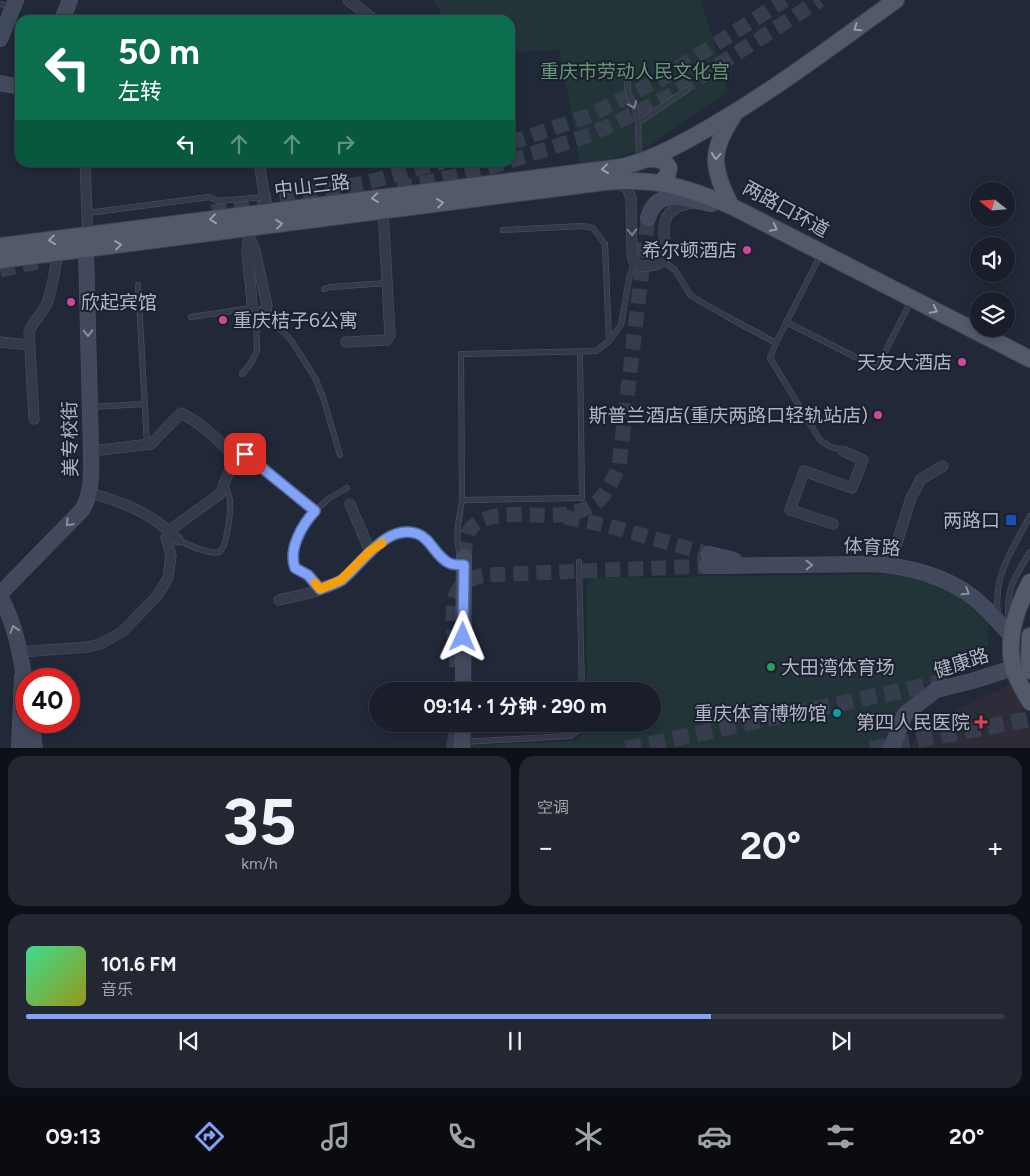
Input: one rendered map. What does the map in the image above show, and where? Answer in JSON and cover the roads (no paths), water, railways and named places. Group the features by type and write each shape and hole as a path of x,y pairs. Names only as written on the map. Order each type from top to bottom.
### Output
{"main road":[{"name":"两路口环道","path":"896,0 736,113 722,135 715,159 720,183 731,206 1030,359"},
{"name":"中山三路","path":"0,260 58,253 87,242 266,205 622,167 669,151 736,113"},
{"path":"644,161 659,159 666,162 669,168 667,176 661,182"},
{"name":"中山三路","path":"0,246 249,233 383,210 631,180 661,182 683,187 731,206"},
{"path":"1030,582 1020,603 1012,636 1013,668 1030,702"},
{"path":"1030,636 1030,671"}],"street":[{"path":"64,15 70,0"},
{"path":"348,0 368,15"},
{"path":"0,39 5,5"},
{"path":"0,83 15,86"},
{"path":"85,167 88,213 87,242"},
{"path":"260,167 266,205"},
{"path":"607,182 618,183 626,187 630,197 632,254 634,262 640,266 656,265 663,261 665,257 664,221 670,212 680,205 701,202"},
{"path":"648,218 654,204 662,199 673,196 731,206"},
{"path":"346,342 387,340 390,335 383,210"},
{"path":"249,233 255,250 267,306"},
{"path":"249,233 247,250 254,309"},
{"name":"美专校街","path":"0,595 82,510 89,493 91,452 87,242"},
{"path":"34,419 29,332 48,301 58,253"},
{"path":"0,342 30,345"},
{"path":"21,658 100,644 122,632 157,596 168,578 171,555 166,537 170,530 220,494 228,474 233,465 238,461 222,444 194,420 181,413 151,444 91,452"},
{"path":"833,524 790,510 804,471 852,488 863,460 843,451"},
{"path":"245,454 315,511 299,535 292,562 295,568 308,575 320,589"},
{"path":"890,565 910,498 921,479 943,466"},
{"path":"89,493 126,505 170,530 178,540"},
{"path":"350,504 370,551"},
{"path":"279,600 320,589 341,580 370,551 396,533 409,532 421,534 438,555 450,563 464,561 463,682"},
{"name":"体育路","path":"708,560 774,566 890,565 912,569 953,585 973,597 1012,636"},
{"path":"0,595 9,613 23,668"},
{"path":"19,748 21,658"},
{"name":"健康路","path":"891,748 905,714 936,690 1013,668"},
{"path":"462,745 463,732"},
{"path":"33,733 35,748"}],"lane":[{"path":"606,69 622,70 627,74 628,93 634,104 644,161"},
{"path":"638,123 686,90"},
{"path":"713,118 729,109 754,101"},
{"path":"669,151 681,136"},
{"path":"88,213 209,197 219,201 266,205"},
{"path":"503,230 583,226 593,228 605,244 608,341"},
{"path":"821,252 776,342 770,358 820,440 829,446 843,451"},
{"path":"663,261 675,270 691,296 776,342"},
{"path":"464,561 458,550 456,531 462,500 460,354 596,351 608,341 621,325 634,262"},
{"path":"324,289 388,283"},
{"path":"138,285 147,444"},
{"path":"786,322 877,368 912,298"},
{"path":"191,318 267,306 272,321 291,340 315,378 323,397 340,456"},
{"path":"242,374 251,363 257,351 254,309"},
{"path":"462,500 582,498 580,352"},
{"path":"90,407 144,404"},
{"path":"178,540 189,546 215,553 220,551 224,545 230,510 230,499 225,485"},
{"path":"315,511 328,499 347,488"},
{"path":"999,622 997,592 1000,575 1030,516"},
{"path":"1012,636 1007,608 1008,593 1030,552"},
{"path":"579,562 582,682"},
{"path":"462,745 570,736 576,732"}],"tunnel":[{"path":"515,141 591,115 659,80 785,0"},
{"path":"515,159 590,135 668,97 820,0"},
{"path":"212,212 364,183 424,167"},
{"path":"398,189 492,167"},
{"path":"464,557 469,531 476,524 486,519 510,515 562,515 571,513 585,509 599,501 609,487 619,466 648,218"},
{"path":"0,270 43,261"},
{"path":"565,517 609,526 709,554"},
{"path":"457,667 453,606 460,587 473,578 484,575 707,566"},
{"path":"631,748 952,680"},
{"path":"875,748 1030,719"},
{"path":"453,748 456,732"}],"place":[{"name":"希尔顿酒店","path":"747,250"},
{"name":"欣起宾馆","path":"71,302"},
{"name":"重庆桔子6公寓","path":"223,320"},
{"name":"天友大酒店","path":"962,362"},
{"name":"斯普兰酒店(重庆两路口轻轨站店)","path":"878,415"},
{"name":"两路口","path":"1011,520"},
{"name":"大田湾体育场","path":"771,667"},
{"name":"重庆体育博物馆","path":"837,713"},
{"name":"第四人民医院","path":"981,722"}],"park label":[{"name":"重庆市劳动人民文化宫","path":"635,71"}]}
